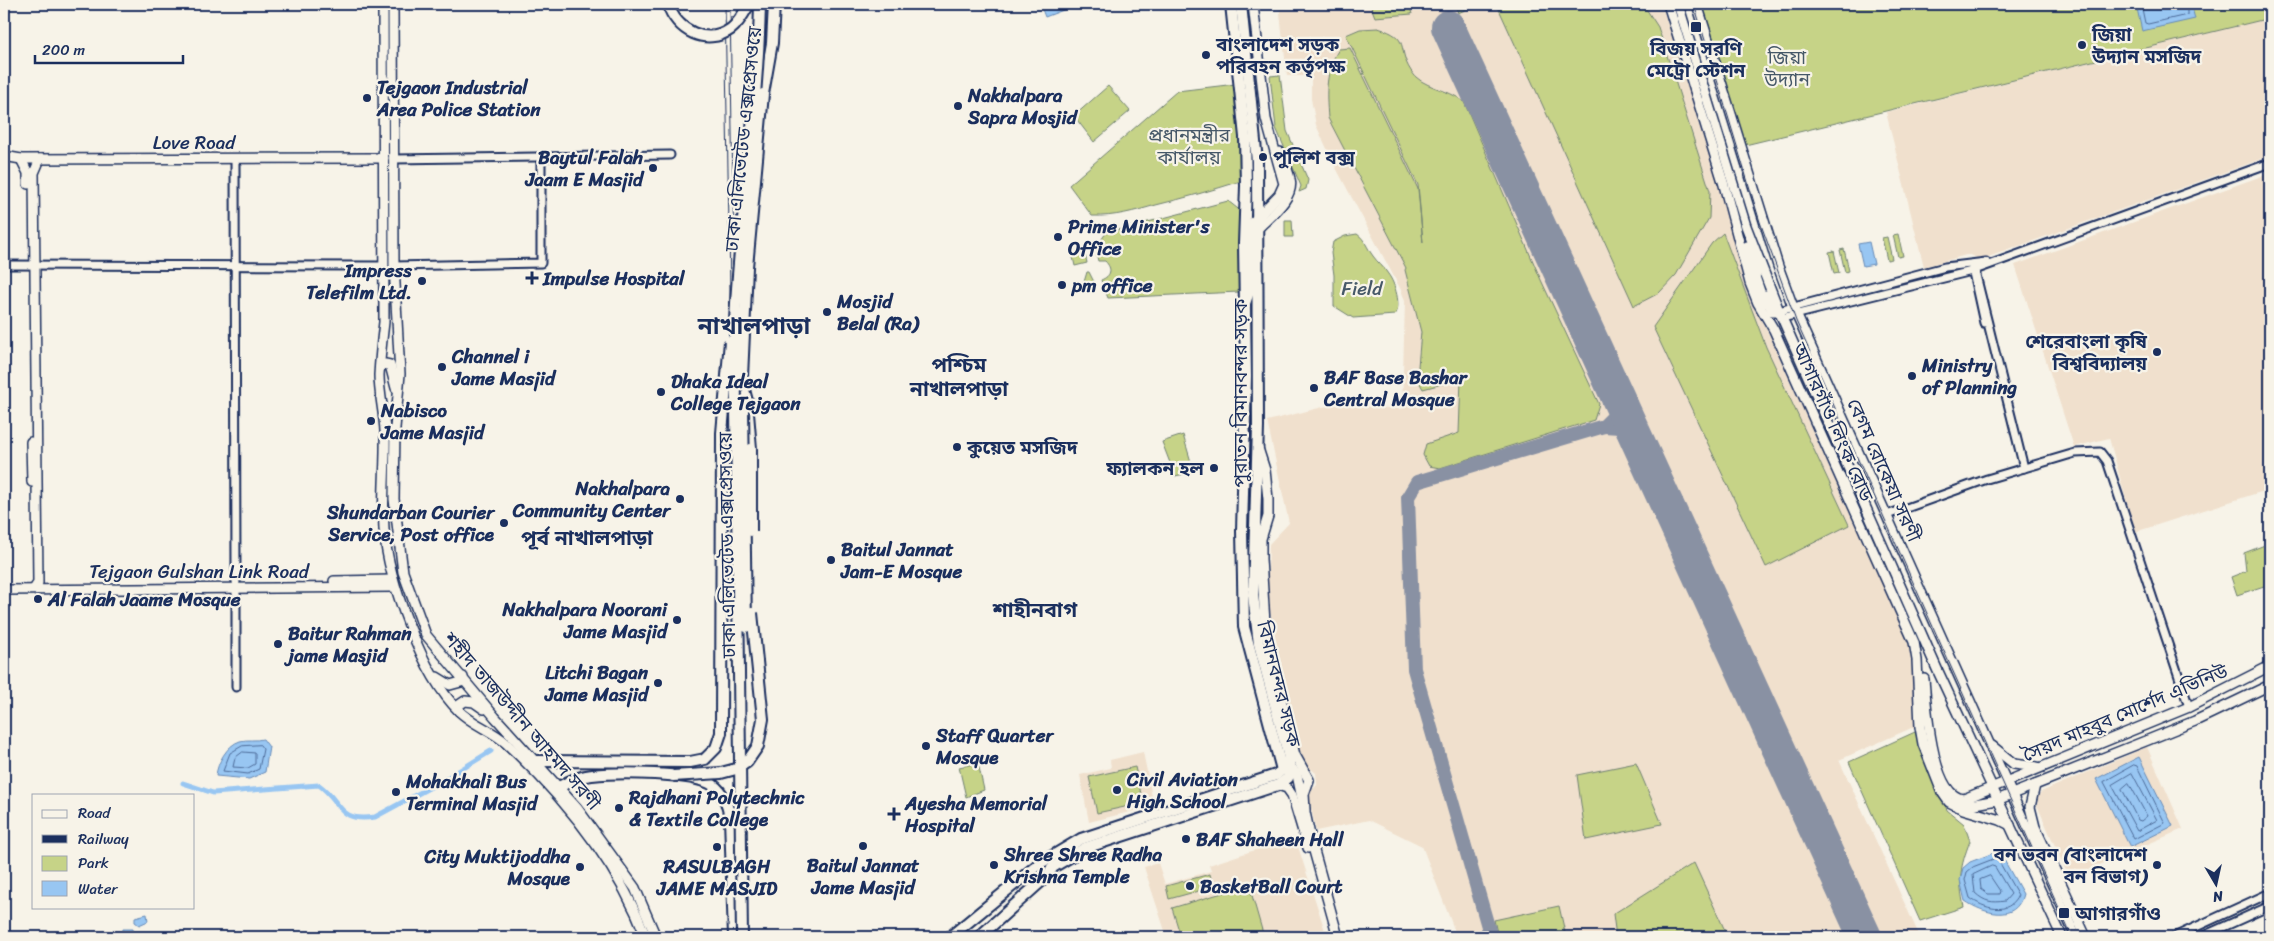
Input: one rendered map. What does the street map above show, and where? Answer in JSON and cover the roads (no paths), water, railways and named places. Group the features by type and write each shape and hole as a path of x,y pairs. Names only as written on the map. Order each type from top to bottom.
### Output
{"highway":[{"path":"668,4 671,12 683,27 694,34 710,36 731,29 749,4"},
{"name":"ঢাকা এলিভেটেড এক্সপ্রেসওয়ে","path":"742,937 735,321 738,251 748,161 760,4"},
{"name":"ঢাকা এলিভেটেড এক্সপ্রেসওয়ে","path":"749,937 742,382 747,267 763,94 772,43 774,4"},
{"name":"বিমানবন্দর সড়ক","path":"1231,4 1244,136 1246,186 1242,531 1244,627 1248,647 1286,776"},
{"name":"পুরাতন বিমানবন্দর সড়ক","path":"1241,4 1258,211 1258,447 1252,572 1255,623 1286,776"},
{"path":"1246,186 1257,186"},
{"path":"1246,208 1258,211"},
{"path":"537,761 690,762 705,759 719,743 721,733 722,433 730,340 735,321"},
{"path":"673,776 721,773 742,766 755,752 762,734 763,718 752,607 751,449 747,401 742,382"},
{"path":"1244,428 1258,427"},
{"path":"560,786 592,774 673,776 695,778 711,784 720,791 727,804 730,818 734,937"},
{"path":"961,937 1052,863 1092,845 1286,776"},
{"path":"950,937 1039,864 1052,863"},
{"path":"970,937 1052,863"},
{"path":"979,937 1046,876 1052,863"}],"main road":[{"name":"শহীদ তাজউদ্দীন আহমদ সরণী","path":"383,4 384,322 380,367 385,430 384,529 394,583 432,673 459,711 497,735 563,803 591,840 631,901 646,937"},
{"name":"শহীদ তাজউদ্দীন আহমদ সরণী","path":"393,4 394,266 400,374 394,498 403,572 426,635 495,717 560,786 635,888 656,937"},
{"path":"1254,4 1266,119 1284,184 1279,196 1258,211"},
{"path":"1258,4 1271,124 1291,183 1284,201 1258,228"},
{"name":"আগারগাঁও লিংক রোড","path":"1668,4 1724,185 1753,292 1774,330 1911,636 1917,660 1920,727 1923,744 1942,792 1949,802 1956,807"},
{"name":"আগারগাঁও লিংক রোড","path":"1674,4 1745,238 1750,262 1765,305 1786,343 1921,647 1928,736 1947,788 1952,794 1964,799 1972,798 1992,788"},
{"name":"বেগম রোকেয়া সরণী","path":"1678,4 1746,226 1780,314 1997,800 2062,937"},
{"name":"বেগম রোকেয়া সরণী","path":"1697,4 1778,266 1795,311 2076,937"},
{"path":"383,32 393,32"},
{"name":"Love Road","path":"4,156 21,159 384,158"},
{"path":"21,159 31,173"},
{"path":"4,584 34,585 31,173 40,159"},
{"name":"বিমানবন্দর সড়ক","path":"1245,303 1250,290 1250,228 1258,211"},
{"name":"বেগম রোকেয়া সরণী","path":"1745,238 1769,307 1772,311 1780,314"},
{"path":"384,322 388,340 395,341 398,335"},
{"path":"380,367 385,364 390,366 398,395"},
{"path":"1258,447 1265,470 1268,504 1267,520 1261,539 1262,600 1274,670 1295,755 1310,780 1304,794 1305,810 1338,937"},
{"path":"1871,520 1886,515"},
{"name":"Tejgaon Gulshan Link Road","path":"4,590 34,585 394,583"},
{"name":"সৈয়দ মাহবুব মোর্শেদ এভিনিউ","path":"1992,788 2188,707 2270,666"},
{"path":"432,673 450,685 461,682 463,677"},
{"name":"সৈয়দ মাহবুব মোর্শেদ এভিনিউ","path":"1997,800 2195,721 2270,685"},
{"path":"459,711 459,705 468,701 474,702 495,717"},
{"path":"2188,707 2195,721"},
{"path":"1988,743 2014,764 2043,767"},
{"path":"1295,755 1286,776 1333,937"},
{"path":"1286,776 1305,810"},
{"path":"2035,785 2030,808 2035,828 2086,937"},
{"path":"1956,807 1972,806 1997,800"},
{"path":"1956,807 2000,820 2010,826"}],"street":[{"path":"394,158 670,155"},
{"path":"394,266 541,263 541,157"},
{"path":"235,159 236,687"},
{"path":"1780,314 1831,306 1956,275 1973,267 2270,163"},
{"path":"4,265 383,266"},
{"path":"1795,311 1829,298 1893,281 1954,266 1973,267"},
{"path":"1954,266 1956,275"},
{"path":"1973,267 2022,468"},
{"path":"1893,281 1895,289"},
{"path":"1829,298 1831,306"},
{"path":"1886,515 2022,468 2082,451 2098,451 2104,456 2188,707"},
{"path":"2174,937 2270,893"},
{"path":"2202,937 2270,906"},
{"path":"2225,914 2230,924"}],"water":[{"path":"1040,4 1079,4 1045,17"},
{"path":"2136,4 2191,4 2195,19 2142,31"},
{"path":"1869,242 1874,264 1863,266 1858,244"},
{"path":"263,739 269,747 265,772 249,779 216,776 221,760 231,746 240,741"},
{"path":"2139,757 2173,826 2130,847 2096,779"},
{"path":"1999,851 2023,894 2014,909 2006,913 1989,912 1965,901 1960,880 1963,868 1970,862"},
{"path":"147,914 148,921 139,925 135,922 135,917"},
{"path":"123,929 133,929 134,937 121,937"}],"waterway":[{"path":"183,783 213,793 319,785 347,814 363,818 375,817 449,777 491,751"},
{"path":"228,932 228,937"}],"tram line":[{"path":"730,4 744,896 742,937"}],"railway":[{"path":"725,4 739,896 737,937"},
{"path":"1694,4 1760,222 1796,321 2072,937"}],"place":[{"name":"বিজয় সরণি মেট্রো স্টেশন","path":"1696,27"},
{"name":"জিয়া উদ্যান মসজিদ","path":"2082,45"},
{"name":"বাংলাদেশ সড়ক পরিবহন কর্তৃপক্ষ","path":"1206,55"},
{"name":"Tejgaon Industrial Area Police Station","path":"367,98"},
{"name":"Nakhalpara Sapra Mosjid","path":"958,106"},
{"name":"পুলিশ বক্স","path":"1263,157"},
{"name":"Baytul Falah Jaam E Masjid","path":"653,168"},
{"name":"Prime Minister's Office","path":"1058,237"},
{"name":"Impulse Hospital","path":"532,278"},
{"name":"Impress Telefilm Ltd.","path":"422,281"},
{"name":"pm office","path":"1062,285"},
{"name":"Mosjid Belal (Ra)","path":"827,312"},
{"name":"শেরেবাংলা কৃষি বিশ্ববিদ্যালয়","path":"2157,352"},
{"name":"Channel i Jame Masjid","path":"442,367"},
{"name":"Ministry of Planning","path":"1912,376"},
{"name":"BAF Base Bashar Central Mosque","path":"1314,388"},
{"name":"Dhaka Ideal College Tejgaon","path":"661,392"},
{"name":"Nabisco Jame Masjid","path":"371,421"},
{"name":"কুয়েত মসজিদ","path":"957,447"},
{"name":"ফ্যালকন হল","path":"1214,468"},
{"name":"Nakhalpara Community Center","path":"680,499"},
{"name":"Shundarban Courier Service, Post office","path":"504,523"},
{"name":"Baitul Jannat Jam-E Mosque","path":"831,560"},
{"name":"Al Falah Jaame Mosque","path":"38,599"},
{"name":"Nakhalpara Noorani Jame Masjid","path":"677,620"},
{"name":"Baitur Rahman jame Masjid","path":"278,644"},
{"name":"Litchi Bagan Jame Masjid","path":"658,683"},
{"name":"Staff Quarter Mosque","path":"926,746"},
{"name":"Civil Aviation High School","path":"1117,790"},
{"name":"Mohakhali Bus Terminal Masjid","path":"396,792"},
{"name":"Rajdhani Polytechnic & Textile College","path":"619,808"},
{"name":"Ayesha Memorial Hospital","path":"894,814"},
{"name":"BAF Shaheen Hall","path":"1186,839"},
{"name":"Baitul Jannat Jame Masjid","path":"863,846"},
{"name":"RASULBAGH JAME MASJID","path":"717,847"},
{"name":"Shree Shree Radha Krishna Temple","path":"994,865"},
{"name":"বন ভবন (বাংলাদেশ বন বিভাগ)","path":"2157,865"},
{"name":"City Muktijoddha Mosque","path":"580,867"},
{"name":"BasketBall Court","path":"1190,886"},
{"name":"আগারগাঁও","path":"2064,913"}],"district":[{"name":"নাখালপাড়া","path":"754,326"},
{"name":"পশ্চিম নাখালপাড়া","path":"959,377"},
{"name":"পূর্ব নাখালপাড়া","path":"587,538"},
{"name":"শাহীনবাগ","path":"1035,610"}],"park label":[{"name":"জিয়া উদ্যান","path":"1787,68"},
{"name":"প্রধানমন্ত্রীর কার্যালয়","path":"1189,146"},
{"name":"Field","path":"1362,288"}]}
